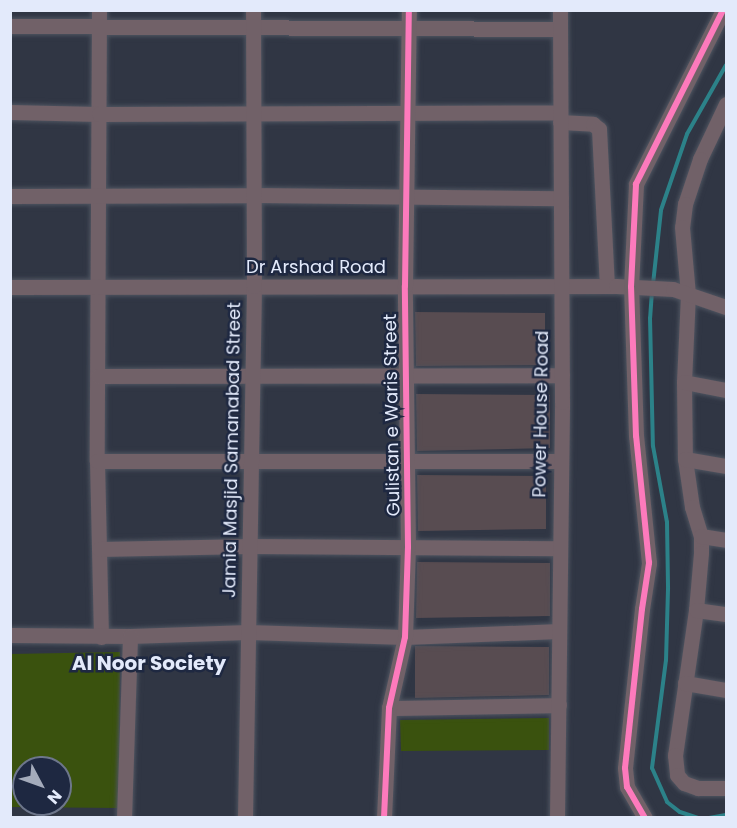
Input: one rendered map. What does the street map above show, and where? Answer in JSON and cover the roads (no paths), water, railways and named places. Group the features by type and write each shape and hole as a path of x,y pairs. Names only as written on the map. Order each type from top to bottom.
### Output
{"street":[{"path":"99,10 97,461 101,636"},
{"name":"Gulistan e Waris Street","path":"384,818 389,708 405,638 408,547 405,286 409,10"},
{"name":"Power House Road","path":"557,818 558,548 562,375 560,10"},
{"path":"645,818 627,788 625,768 642,609 650,563 636,436 636,184 723,10"},
{"path":"10,26 99,27 253,18 409,27 560,29"},
{"name":"Jamia Masjid Samanabad Street","path":"245,818 254,286 253,18"},
{"path":"726,104 700,159 685,204 683,242 688,294 684,382 685,459 692,507 701,536 696,610 675,755 677,775 684,783 698,788 726,788"},
{"path":"10,112 99,114 407,112 560,117 593,124 599,129 607,286"},
{"path":"10,196 254,195 561,198"},
{"name":"Dr Arshad Road","path":"10,287 607,286 662,289 688,294 726,308"},
{"path":"98,376 562,375"},
{"path":"684,382 726,390"},
{"path":"685,459 726,466"},
{"path":"97,461 561,460"},
{"path":"701,536 726,540"},
{"path":"99,549 250,546 558,548"},
{"path":"696,610 726,614"},
{"path":"10,635 130,636 248,632 405,638 559,631"},
{"path":"124,818 130,636"},
{"path":"685,682 726,690"},
{"path":"389,708 559,705"}],"waterway":[{"path":"653,284 661,210 687,134 726,65"},
{"path":"652,291 650,318 653,446 667,522 668,589 666,660 652,768 667,802 680,812 698,818"},
{"path":"709,818 726,815"}],"district":[{"name":"Al Noor Society","path":"149,663"}]}
